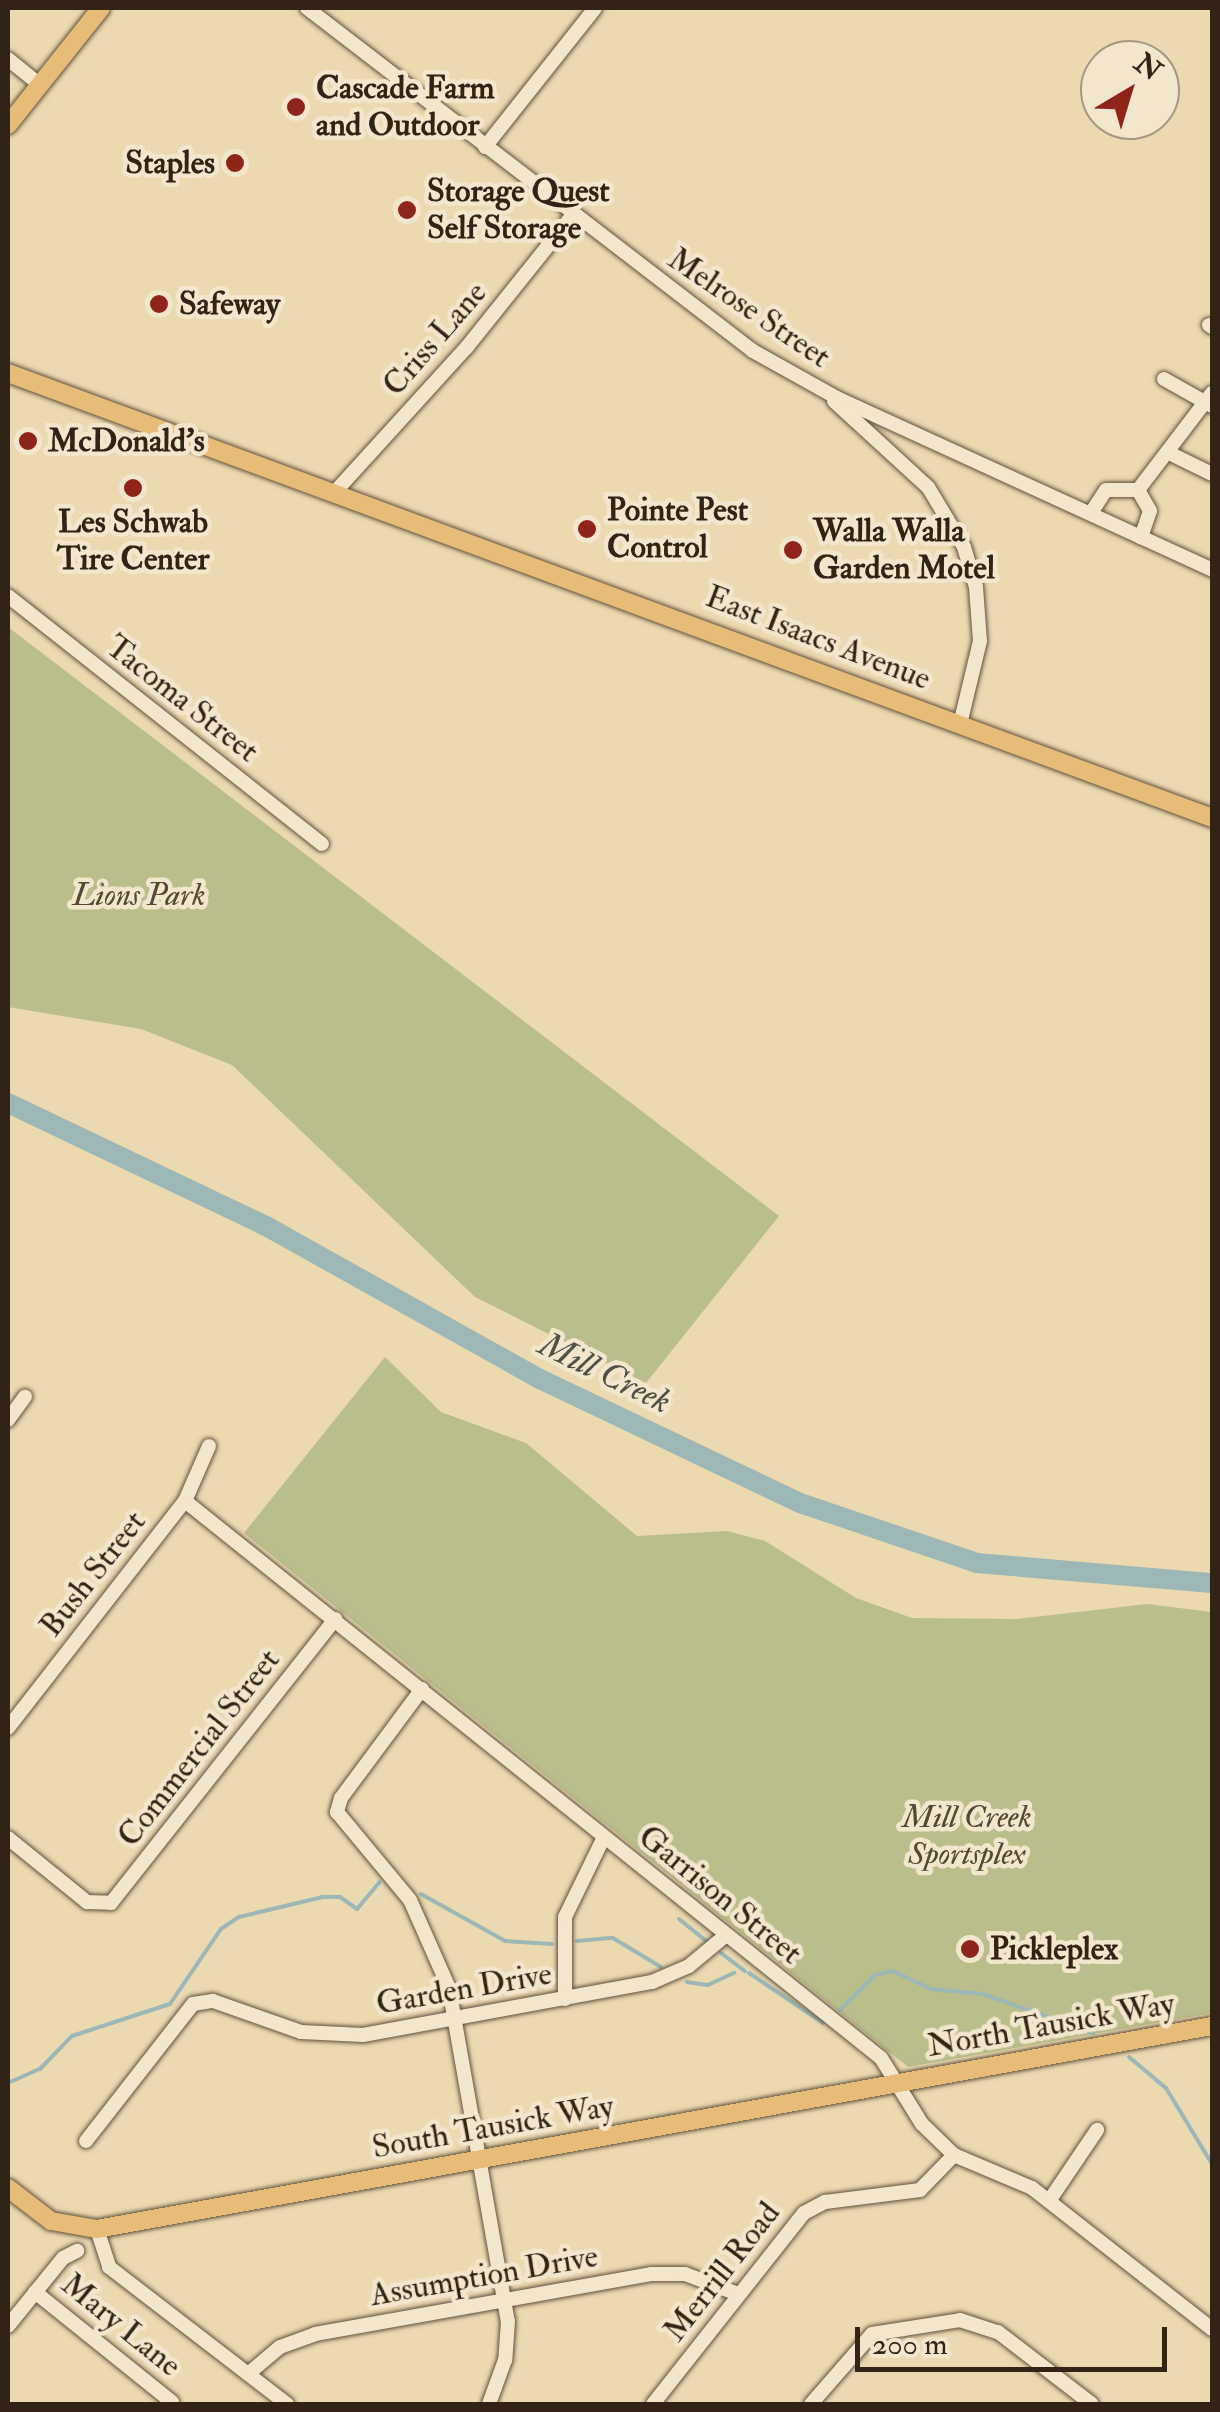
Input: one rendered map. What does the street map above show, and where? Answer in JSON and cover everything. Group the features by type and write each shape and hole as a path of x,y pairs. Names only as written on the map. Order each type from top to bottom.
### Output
{"main road":[{"path":"8,125 101,8"},
{"name":"East Isaacs Avenue","path":"8,373 1212,818"},
{"name":"North Tausick Way","path":"900,2083 1212,2026"},
{"name":"South Tausick Way","path":"97,2229 900,2083"},
{"path":"8,2188 64,2226 97,2229"}],"street":[{"name":"Melrose Street","path":"307,8 721,330 820,390 1212,570"},
{"path":"485,147 595,8"},
{"path":"8,59 39,84"},
{"name":"Criss Lane","path":"334,493 467,346 572,216"},
{"path":"1138,490 1210,401 1164,379"},
{"path":"820,390 928,487 964,547 976,587 980,641 960,724"},
{"path":"1168,452 1212,474"},
{"path":"1090,514 1106,490 1138,490"},
{"path":"1138,490 1150,511 1141,537"},
{"name":"Tacoma Street","path":"8,596 322,844"},
{"path":"8,1420 26,1396"},
{"name":"Bush Street","path":"8,1728 185,1501 209,1446"},
{"name":"Garrison Street","path":"185,1501 881,2058 922,2124 954,2156 1017,2179 1050,2201 1212,2329"},
{"name":"Commercial Street","path":"8,1838 87,1902 103,1906 119,1896 335,1619"},
{"path":"422,1689 340,1798 338,1812 422,1920 456,2018 505,2302 505,2360 489,2404"},
{"path":"565,1998 565,1917 604,1838"},
{"name":"Garden Drive","path":"86,2140 174,2020 202,2001 324,2034 363,2035 676,1974 726,1936"},
{"path":"1050,2201 1097,2130"},
{"name":"Merrill Road","path":"653,2404 738,2294 814,2206 920,2190 954,2156"},
{"path":"97,2229 109,2267 286,2404"},
{"path":"8,2326 63,2258 77,2252"},
{"name":"Assumption Drive","path":"248,2374 296,2340 668,2273 738,2294"},
{"name":"Mary Lane","path":"35,2292 172,2402"},
{"path":"811,2404 872,2334 960,2320 998,2332 1092,2404"}],"green space":[{"name":"Lions Park","path":"8,627 779,1216 646,1383 475,1297 232,1065 141,1029 8,1007"},
{"name":"Mill Creek Sportsplex","path":"385,1357 441,1412 526,1443 637,1536 727,1531 765,1541 856,1598 912,1618 1017,1619 1147,1604 1212,1612 1212,2013 908,2067 244,1533"}],"waterway":[{"name":"Mill Creek","path":"8,1103 266,1226 540,1379 800,1503 977,1563 1212,1583"},
{"path":"8,2083 40,2069 72,2036 170,2004 221,1929 239,1917 323,1897 340,1897 357,1909 380,1882"},
{"path":"421,1894 505,1941 552,1944"},
{"path":"679,1919 707,1942"},
{"path":"577,1941 613,1938 661,1967"},
{"path":"721,1953 745,1971"},
{"path":"840,2010 875,1975 893,1971 931,1989 983,1994 1093,2033"},
{"path":"687,1982 708,1985 734,1973"},
{"path":"749,1973 823,2023"},
{"path":"1129,2057 1166,2088 1212,2164"}],"place":[{"name":"Cascade Farm and Outdoor","path":"296,107"},
{"name":"Staples","path":"235,163"},
{"name":"Storage Quest Self Storage","path":"407,210"},
{"name":"Safeway","path":"159,304"},
{"name":"McDonald's","path":"28,441"},
{"name":"Les Schwab Tire Center","path":"133,488"},
{"name":"Pointe Pest Control","path":"587,529"},
{"name":"Walla Walla Garden Motel","path":"793,550"},
{"name":"Pickleplex","path":"970,1949"}]}
